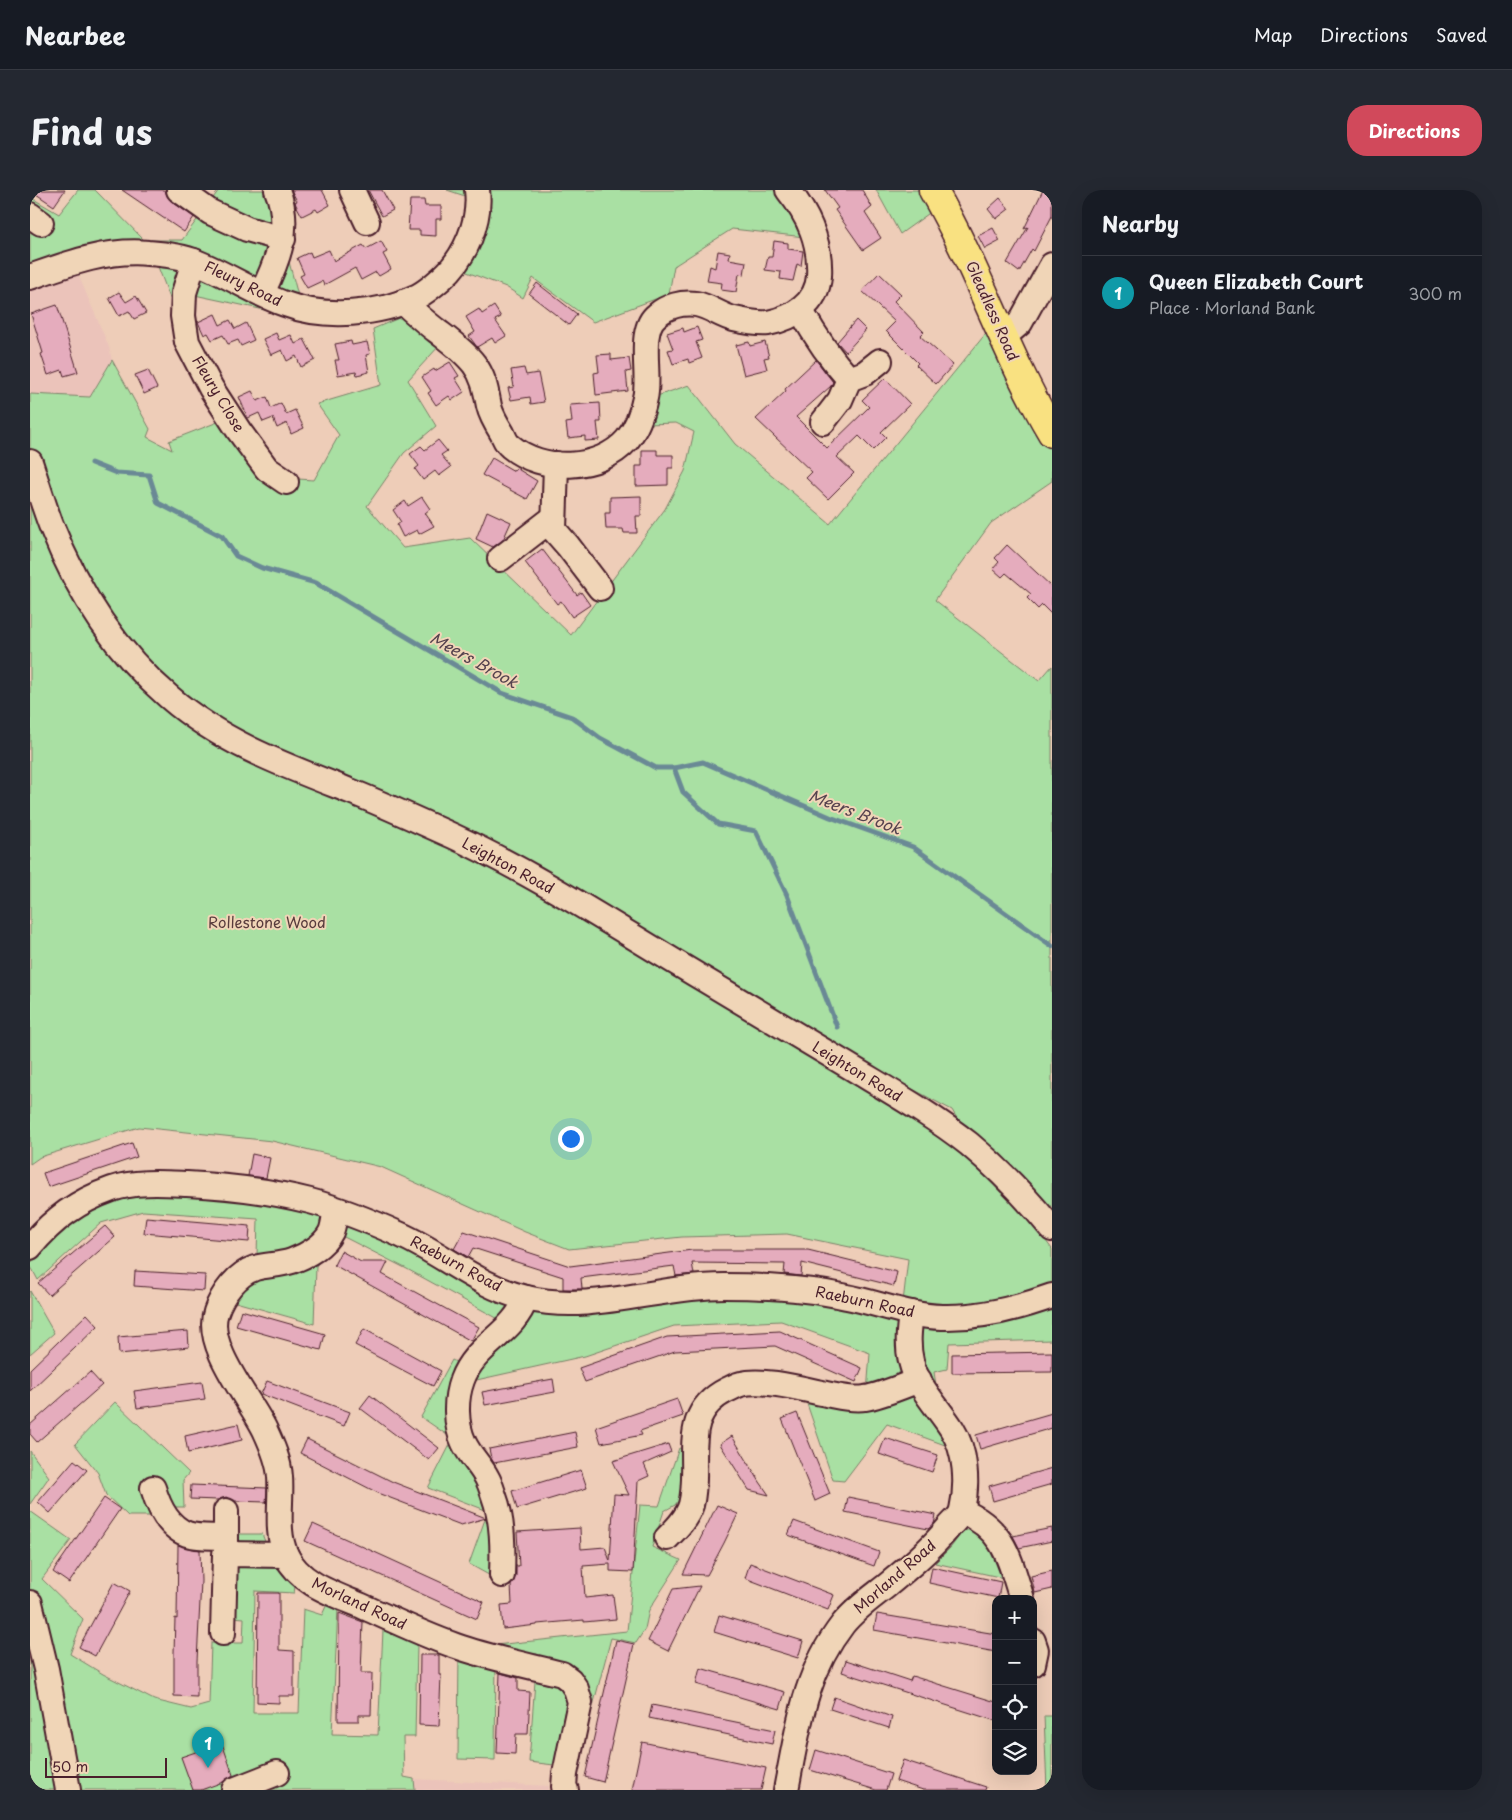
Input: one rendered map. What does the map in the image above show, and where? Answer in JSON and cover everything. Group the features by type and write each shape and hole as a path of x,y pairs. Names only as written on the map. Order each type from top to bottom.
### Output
{"main road":[{"name":"Gleadless Road","path":"933,190 956,232 1032,398 1052,433"}],"street":[{"path":"179,190 210,212 247,229 283,239"},
{"path":"262,294 275,268 283,239 284,219 277,190"},
{"path":"352,190 367,222"},
{"name":"Fleury Road","path":"30,277 66,264 97,256 148,253 194,261 286,305 332,313 382,309 418,296 452,270 466,246 474,225 477,190"},
{"path":"403,302 474,363 483,379 490,408 509,445 529,457 556,464 578,464 599,460 615,451 628,439 637,424 647,390 646,343 648,328 655,316 667,308 680,304 697,304 734,319 766,323 801,311 812,299 818,283 820,264 818,243 811,225 788,190"},
{"name":"Fleury Close","path":"194,261 184,293 183,316 187,342 211,388 250,446 267,469 286,482"},
{"path":"1002,336 1013,330 1020,323 1052,266"},
{"path":"801,311 834,363 849,379"},
{"path":"823,422 840,400 849,379 865,373 880,361"},
{"name":"Leighton Road","path":"30,462 51,525 77,583 100,621 130,659 167,696 193,716 251,751 391,808 463,841 547,886 920,1110 967,1143 1001,1172 1043,1202 1052,1229"},
{"path":"556,464 554,530 600,588"},
{"path":"500,560 554,518"},
{"name":"Raeburn Road","path":"30,1247 44,1229 64,1212 114,1188 137,1184 196,1184 262,1192 310,1202 336,1210 402,1236 484,1283 526,1298 566,1303 597,1303 669,1291 720,1286 781,1287 846,1296 910,1313 939,1317 972,1316 1003,1311 1052,1296"},
{"name":"Morland Road","path":"336,1210 330,1234 317,1248 292,1261 254,1269 238,1278 220,1303 213,1325 215,1339 222,1357 265,1430 275,1453 280,1476 281,1542 286,1555 294,1569 303,1578 429,1636 488,1656 562,1674 570,1680 580,1702 565,1774 564,1787 566,1790"},
{"path":"502,1574 500,1524 495,1498 487,1478 464,1443 458,1423 456,1402 462,1380 470,1363 484,1346 509,1327 522,1309 526,1298"},
{"path":"910,1313 908,1340 911,1362 918,1380 952,1430 962,1452 965,1478 962,1511 978,1518 991,1528 1005,1550 1021,1595"},
{"path":"667,1538 681,1523 690,1506 695,1481 694,1435 698,1417 707,1404 722,1393 740,1384 756,1382 842,1397 864,1398 918,1380"},
{"path":"153,1488 163,1512 172,1524 188,1535 226,1545 286,1555"},
{"path":"223,1633 226,1511"},
{"name":"Morland Road","path":"786,1790 806,1696 817,1664 827,1646 858,1608 930,1549 962,1511"},
{"path":"30,1603 46,1669 68,1790"},
{"path":"234,1790 277,1773"}],"shaded area":[{"path":"75,267 109,347 112,360 90,397 30,394 30,281"},
{"path":"414,1779 549,1786 549,1790 415,1790"}],"green space":[{"path":"78,190 95,190 144,240 182,240 219,190 281,190 284,243 301,307 274,312 190,294 179,322 157,264 75,267 30,281 30,197 59,214"},
{"path":"447,190 782,190 805,237 732,229 674,266 669,294 593,322 533,278 523,298 506,287 459,269 465,196"},
{"path":"876,190 925,190 935,209 900,234"},
{"name":"Rollestone Wood","path":"406,315 440,345 408,380 436,426 404,453 367,506 403,548 470,538 571,635 665,509 685,471 694,432 676,423 648,424 657,396 689,385 735,444 830,524 992,326 1052,448 1052,481 991,523 935,600 1039,681 1052,666 1052,1216 1030,1220 1052,1249 1052,1340 949,1343 947,1369 934,1372 945,1445 887,1424 844,1481 833,1480 805,1398 866,1406 870,1353 781,1321 674,1326 585,1356 472,1381 464,1442 503,1517 496,1579 469,1564 488,1511 428,1488 453,1439 421,1417 452,1360 479,1373 494,1354 504,1322 340,1235 316,1266 314,1324 232,1301 257,1256 258,1219 143,1211 101,1223 38,1280 30,1265 45,1242 85,1210 135,1194 226,1195 292,1209 349,1226 540,1309 707,1294 785,1293 902,1311 908,1259 787,1234 682,1237 569,1249 525,1232 381,1167 272,1141 139,1127 40,1157 30,1164 30,394 90,397 112,360 150,429 147,437 172,450 169,441 223,420 266,477 314,480 339,435 317,404 381,385 373,329","holes":["845,1053 952,1110 1001,1193 951,1140"]},
{"path":"30,1291 54,1333 30,1354"},
{"path":"115,1402 189,1473 183,1480 184,1507 174,1507 158,1516 128,1516 106,1495 98,1473 75,1444"},
{"path":"679,1448 691,1453 688,1488 675,1505 664,1511 652,1547 681,1560 649,1610 645,1629 636,1643 611,1638 592,1710 565,1709 554,1765 529,1762 537,1654 496,1658 495,1760 458,1759 459,1649 417,1644 415,1737 403,1737 404,1777 414,1779 415,1790 78,1790 74,1752 63,1717 58,1790 30,1790 30,1511 71,1540 42,1579 83,1619 70,1654 103,1674 154,1700 191,1709 209,1704 211,1643 243,1643 244,1618 233,1617 235,1534 262,1534 275,1566 295,1587 294,1593 255,1591 253,1713 299,1713 303,1609 322,1615 327,1604 338,1608 332,1734 378,1735 383,1630 495,1645 627,1631 640,1505 659,1506"},
{"path":"30,1451 49,1477 30,1504"},
{"path":"971,1529 987,1544 1004,1578 935,1563 951,1547 963,1531"},
{"path":"1044,1716 1052,1716 1052,1790 1047,1789"}],"building":[{"path":"30,190 65,190 54,206"},
{"path":"122,190 165,190 171,201 194,217 184,232"},
{"path":"291,190 322,190 330,205 318,212 316,209 302,216"},
{"path":"368,190 382,190 393,210 382,216"},
{"path":"825,190 862,190 872,207 865,213 881,238 863,250 835,210 838,208"},
{"path":"1043,190 1052,190 1052,216 1034,251 1032,249 1019,272 1007,263 1028,227 1024,229"},
{"path":"1000,198 1009,209 996,219 988,209"},
{"path":"410,200 424,200 425,206 441,206 441,219 436,219 436,236 420,235 420,230 408,230"},
{"path":"993,228 1000,241 985,249 978,236"},
{"path":"381,241 387,252 383,254 391,269 379,276 376,272 361,280 355,268 324,285 322,281 307,288 300,276 304,274 297,258 310,252 312,257 329,250 334,261 363,245 366,249"},
{"path":"774,241 788,243 788,249 803,251 801,266 797,264 793,281 780,279 781,272 765,270 768,257 772,257"},
{"path":"718,251 730,253 729,259 746,262 744,275 739,274 736,292 721,290 722,283 707,281 710,266 715,268"},
{"path":"879,273 901,294 894,301 924,332 920,336 953,365 936,384 916,365 918,363 886,331 895,322 862,291"},
{"path":"537,283 577,314 569,325 529,294"},
{"path":"119,292 126,302 136,296 146,313 134,319 129,311 119,316 109,298"},
{"path":"57,305 78,372 64,376 62,370 48,375 31,314"},
{"path":"494,306 501,317 495,320 506,336 495,343 492,338 477,347 469,336 475,332 466,317 479,309 482,314"},
{"path":"215,314 220,325 230,320 235,329 246,323 254,340 241,346 238,340 228,344 223,335 212,340 208,333 204,335 198,322"},
{"path":"856,320 866,330 846,352 837,342"},
{"path":"697,327 702,340 696,342 702,358 689,363 688,359 673,364 668,350 673,349 667,333 683,328 684,332"},
{"path":"276,333 279,340 291,335 295,344 304,339 315,360 301,367 296,356 287,361 282,350 271,355 263,339"},
{"path":"351,341 352,345 367,342 370,354 366,355 369,372 357,375 356,372 338,375 335,360 339,360 335,344"},
{"path":"749,342 750,346 765,342 769,357 764,358 767,369 744,375 736,345"},
{"path":"611,354 611,360 629,358 631,371 626,372 628,391 596,395 594,373 599,372 597,355"},
{"path":"816,360 833,382 831,386 796,417 827,448 869,407 862,400 885,378 910,404 881,432 886,437 873,450 859,436 837,457 854,473 828,499 806,478 812,472 756,419"},
{"path":"450,362 459,376 455,378 464,392 452,400 449,396 436,405 428,393 431,391 422,377"},
{"path":"524,368 526,375 538,373 544,402 531,404 530,397 511,400 508,388 514,387 511,370"},
{"path":"148,370 157,388 144,394 135,375"},
{"path":"252,391 257,401 267,397 271,408 281,403 286,414 295,410 304,428 291,434 287,423 277,428 273,418 263,422 259,413 248,418 239,397"},
{"path":"600,403 601,422 597,422 599,440 585,441 585,436 568,438 566,423 572,422 570,405"},
{"path":"438,440 447,451 441,455 451,467 439,476 435,471 423,480 415,469 419,466 410,454 421,446 425,450"},
{"path":"642,450 657,450 657,455 673,455 673,468 668,468 668,485 636,486 636,466 642,466"},
{"path":"492,458 514,471 516,468 537,481 527,499 482,475"},
{"path":"641,496 641,516 636,516 637,533 624,533 623,529 606,529 605,513 610,513 610,497"},
{"path":"422,497 430,509 425,513 434,526 419,534 417,530 403,537 397,525 401,522 393,510 405,501 408,506"},
{"path":"487,511 511,522 503,540 493,547 476,539"},
{"path":"1007,545 1052,587 1052,615 1042,605 1038,609 1027,598 1031,594 1006,573 1002,577 993,569 999,562 995,558"},
{"path":"542,549 577,595 581,592 590,605 572,617 561,601 557,604 525,562"},
{"path":"132,1143 137,1157 48,1187 43,1173"},
{"path":"252,1154 270,1158 266,1178 248,1176"},
{"path":"146,1217 250,1226 249,1242 144,1233"},
{"path":"105,1226 115,1237 49,1295 38,1283"},
{"path":"464,1231 570,1266 692,1250 808,1250 897,1272 894,1286 802,1263 801,1276 784,1274 785,1264 692,1263 694,1274 676,1276 674,1266 581,1278 582,1289 563,1289 563,1277 473,1248 468,1257 454,1249"},
{"path":"341,1251 361,1262 388,1262 382,1274 479,1327 471,1341 334,1265"},
{"path":"135,1271 205,1275 204,1291 134,1286"},
{"path":"241,1310 325,1334 321,1350 236,1326"},
{"path":"87,1314 98,1326 30,1391 30,1369"},
{"path":"364,1329 441,1371 433,1386 355,1345"},
{"path":"188,1331 189,1347 119,1354 118,1337"},
{"path":"780,1331 862,1368 856,1382 775,1346 675,1351 585,1382 579,1368 667,1337"},
{"path":"1052,1352 1052,1372 952,1373 952,1354"},
{"path":"90,1372 102,1385 37,1442 30,1434 30,1425"},
{"path":"553,1379 555,1392 485,1405 482,1392"},
{"path":"267,1381 350,1412 344,1426 261,1394"},
{"path":"202,1382 205,1399 137,1408 134,1391"},
{"path":"370,1395 439,1448 429,1460 360,1408"},
{"path":"677,1399 683,1416 640,1431 642,1435 601,1443 596,1427"},
{"path":"797,1413 830,1494 815,1501 782,1419"},
{"path":"1052,1413 1052,1428 980,1449 976,1435"},
{"path":"238,1424 242,1440 188,1453 185,1436"},
{"path":"575,1432 578,1447 494,1463 491,1458 489,1449"},
{"path":"732,1436 769,1495 749,1490 720,1444"},
{"path":"885,1438 938,1455 932,1472 879,1454"},
{"path":"307,1439 393,1482 486,1518 461,1525 380,1494 300,1453"},
{"path":"668,1444 671,1452 644,1464 649,1476 638,1481 633,1572 610,1571 610,1564 583,1566 585,1598 613,1595 616,1619 537,1624 503,1629 501,1605 512,1604 511,1585 516,1576 516,1566 519,1566 517,1532 580,1528 581,1549 605,1547 610,1561 614,1494 629,1495 613,1461"},
{"path":"74,1460 87,1470 50,1513 38,1502"},
{"path":"1052,1468 1052,1484 993,1501 989,1486"},
{"path":"581,1470 587,1488 517,1509 512,1491"},
{"path":"191,1485 267,1488 266,1502 235,1501 226,1497 218,1500 190,1499"},
{"path":"848,1497 936,1515 934,1524 928,1529 845,1512"},
{"path":"104,1498 120,1509 69,1583 53,1572"},
{"path":"717,1505 738,1514 724,1543 707,1575 683,1574"},
{"path":"794,1521 879,1552 874,1566 788,1535"},
{"path":"313,1524 484,1602 477,1619 305,1541"},
{"path":"1052,1528 1052,1541 1019,1548 1013,1536"},
{"path":"178,1545 200,1550 201,1581 197,1697 174,1696"},
{"path":"750,1563 834,1595 828,1610 745,1578"},
{"path":"932,1567 1001,1582 999,1595 992,1595 992,1597 929,1583"},
{"path":"1052,1571 1052,1589 1035,1593 1031,1576"},
{"path":"114,1582 130,1591 95,1656 79,1647"},
{"path":"700,1586 668,1651 648,1641 673,1589"},
{"path":"258,1593 279,1593 279,1650 294,1651 294,1696 279,1696 279,1703 257,1702"},
{"path":"339,1613 363,1622 361,1673 372,1673 371,1715 359,1715 359,1721 338,1721"},
{"path":"877,1614 992,1633 992,1651 874,1630"},
{"path":"719,1615 803,1641 798,1658 714,1632"},
{"path":"616,1640 634,1644 603,1782 585,1777"},
{"path":"420,1655 439,1655 439,1675 441,1675 439,1726 419,1725"},
{"path":"846,1660 910,1681 912,1676 992,1701 992,1720 842,1672"},
{"path":"700,1668 785,1692 780,1709 696,1684"},
{"path":"500,1673 518,1678 518,1691 530,1692 528,1734 516,1734 515,1754 497,1753"},
{"path":"834,1697 892,1717 889,1728 830,1709"},
{"path":"652,1705 775,1730 772,1744 649,1718"},
{"path":"642,1742 766,1768 761,1790 632,1790"},
{"path":"222,1743 233,1775 223,1782 201,1790 193,1790 181,1757"},
{"path":"816,1750 891,1774 886,1790 876,1790 810,1770"},
{"path":"903,1760 986,1787 985,1790 923,1790 896,1781"}],"waterway":[{"name":"Meers Brook","path":"91,463 116,473 149,475 158,503 222,536 236,556 262,568 316,583 502,693 572,717 600,738 656,768 674,768 703,762 830,817 913,847 1052,946"},
{"path":"674,768 683,792 718,824 756,831 787,895 837,1027"}],"place":[{"name":"Queen Elizabeth Court","path":"208,1768"}]}
